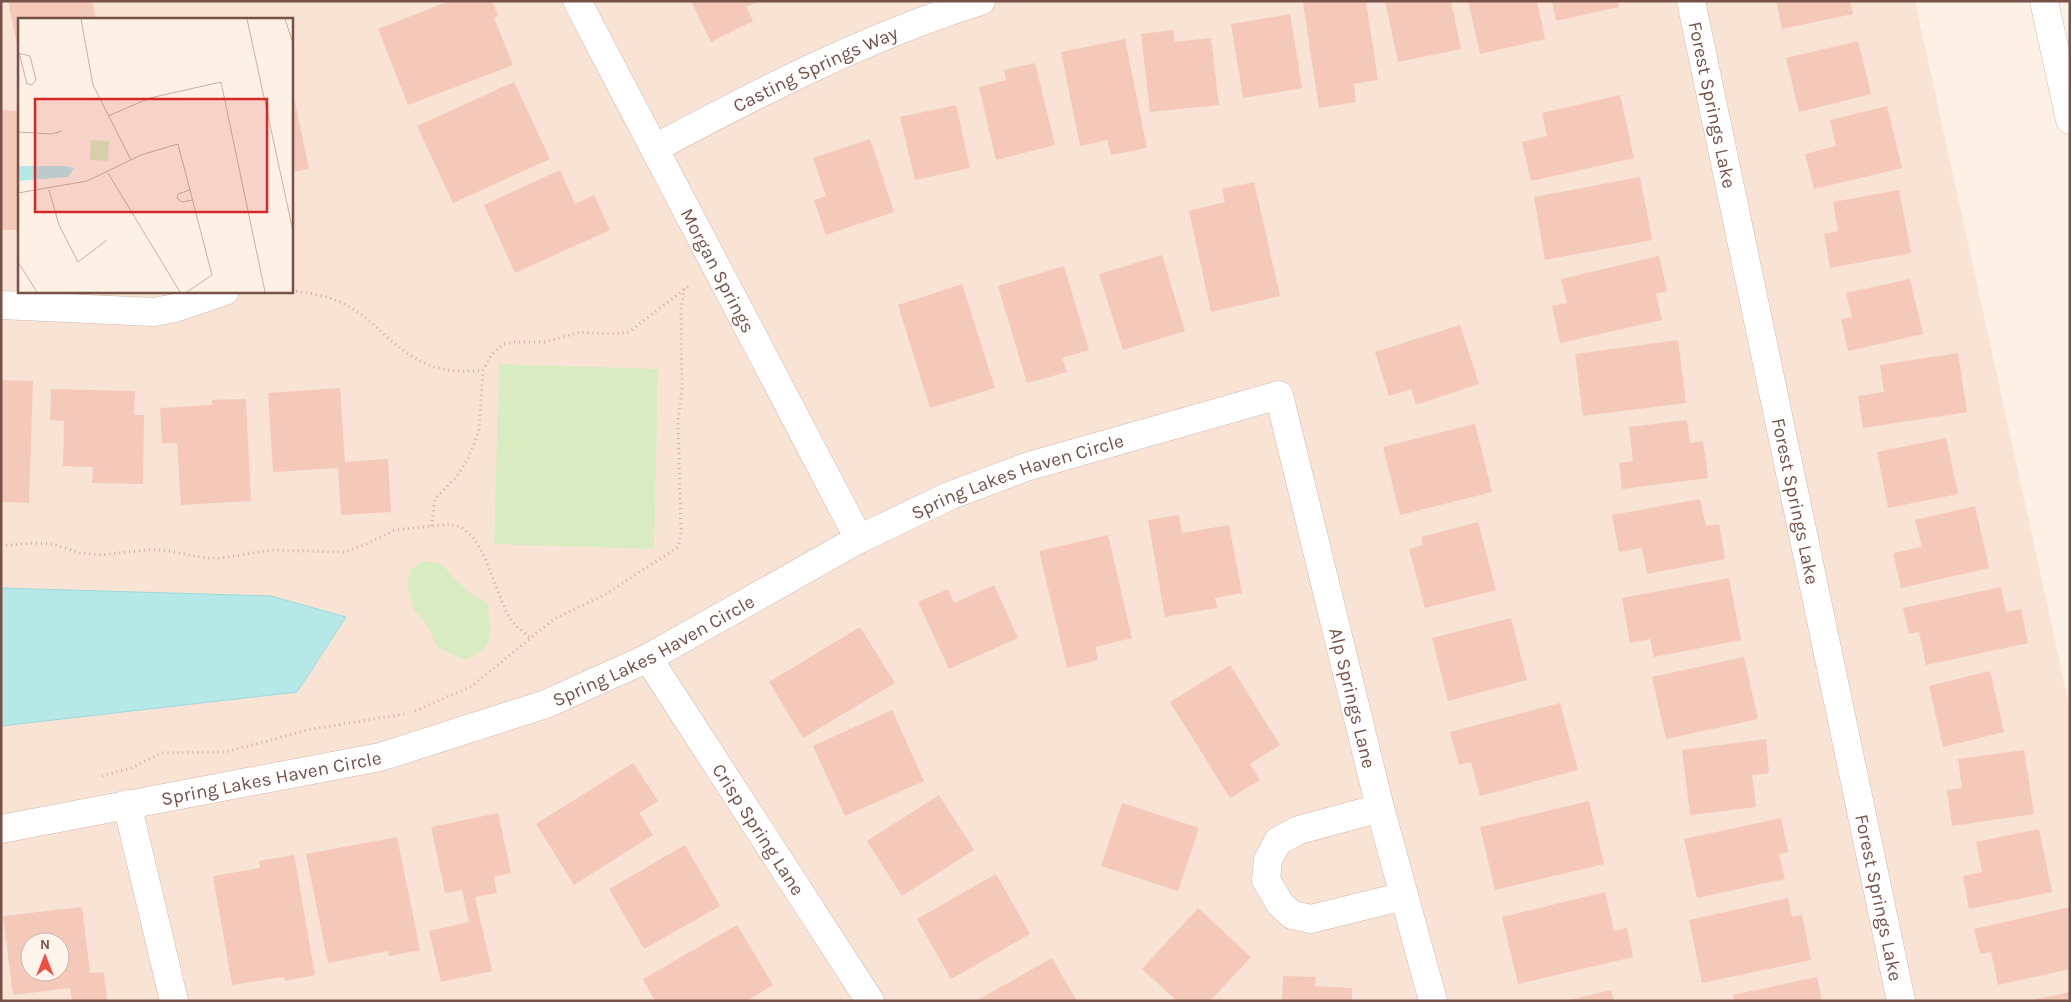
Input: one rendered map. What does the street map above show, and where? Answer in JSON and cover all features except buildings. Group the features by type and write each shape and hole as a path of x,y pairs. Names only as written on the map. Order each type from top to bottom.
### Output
{"street":[{"name":"Morgan Springs","path":"577,1 859,539"},
{"name":"Casting Springs Way","path":"655,148 741,102 845,52 942,13 981,1"},
{"name":"Forest Springs Lake","path":"1691,1 1901,1001"},
{"path":"2044,1 2070,120"},
{"path":"1,305 154,312 175,308 221,292"},
{"name":"Spring Lakes Haven Circle","path":"1,829 380,757 546,704 648,658 859,539 949,496 1026,467 1279,395"},
{"name":"Alp Springs Lane","path":"1279,395 1380,808 1433,1001"},
{"name":"Crisp Spring Lane","path":"648,658 870,1001"},
{"path":"127,804 174,1001"},
{"path":"1380,808 1299,830 1278,841 1268,860 1266,880 1280,904 1292,915 1310,919 1404,896"}],"path":[{"path":"431,526 435,499 457,476 468,460 479,431 483,370 492,354 503,344 545,342 580,332 611,334 629,332 684,288 718,270"},
{"path":"96,778 131,768 162,753 224,752 312,729 391,718 412,712 472,686 529,637 554,619 606,594 670,554 678,547 681,533 678,422 682,388 681,311 684,288"},
{"path":"292,291 331,298 354,309 396,344 427,365 460,372 483,370"},
{"path":"1,546 30,543 52,544 80,553 101,555 147,550 206,558 222,558 271,550 344,552 395,530 450,524 461,527 473,537 483,554 507,614 515,625 529,637"}],"shaded area":[{"path":"1,1 1915,1 2070,709 2070,1001 1,1001"}],"green space":[{"path":"499,364 658,369 654,549 494,544"},
{"path":"424,561 441,564 466,590 487,603 490,631 487,644 482,650 464,660 437,647 427,625 414,610 407,584 411,569"}],"water":[{"path":"1,588 271,596 346,617 297,692 1,726"}]}
